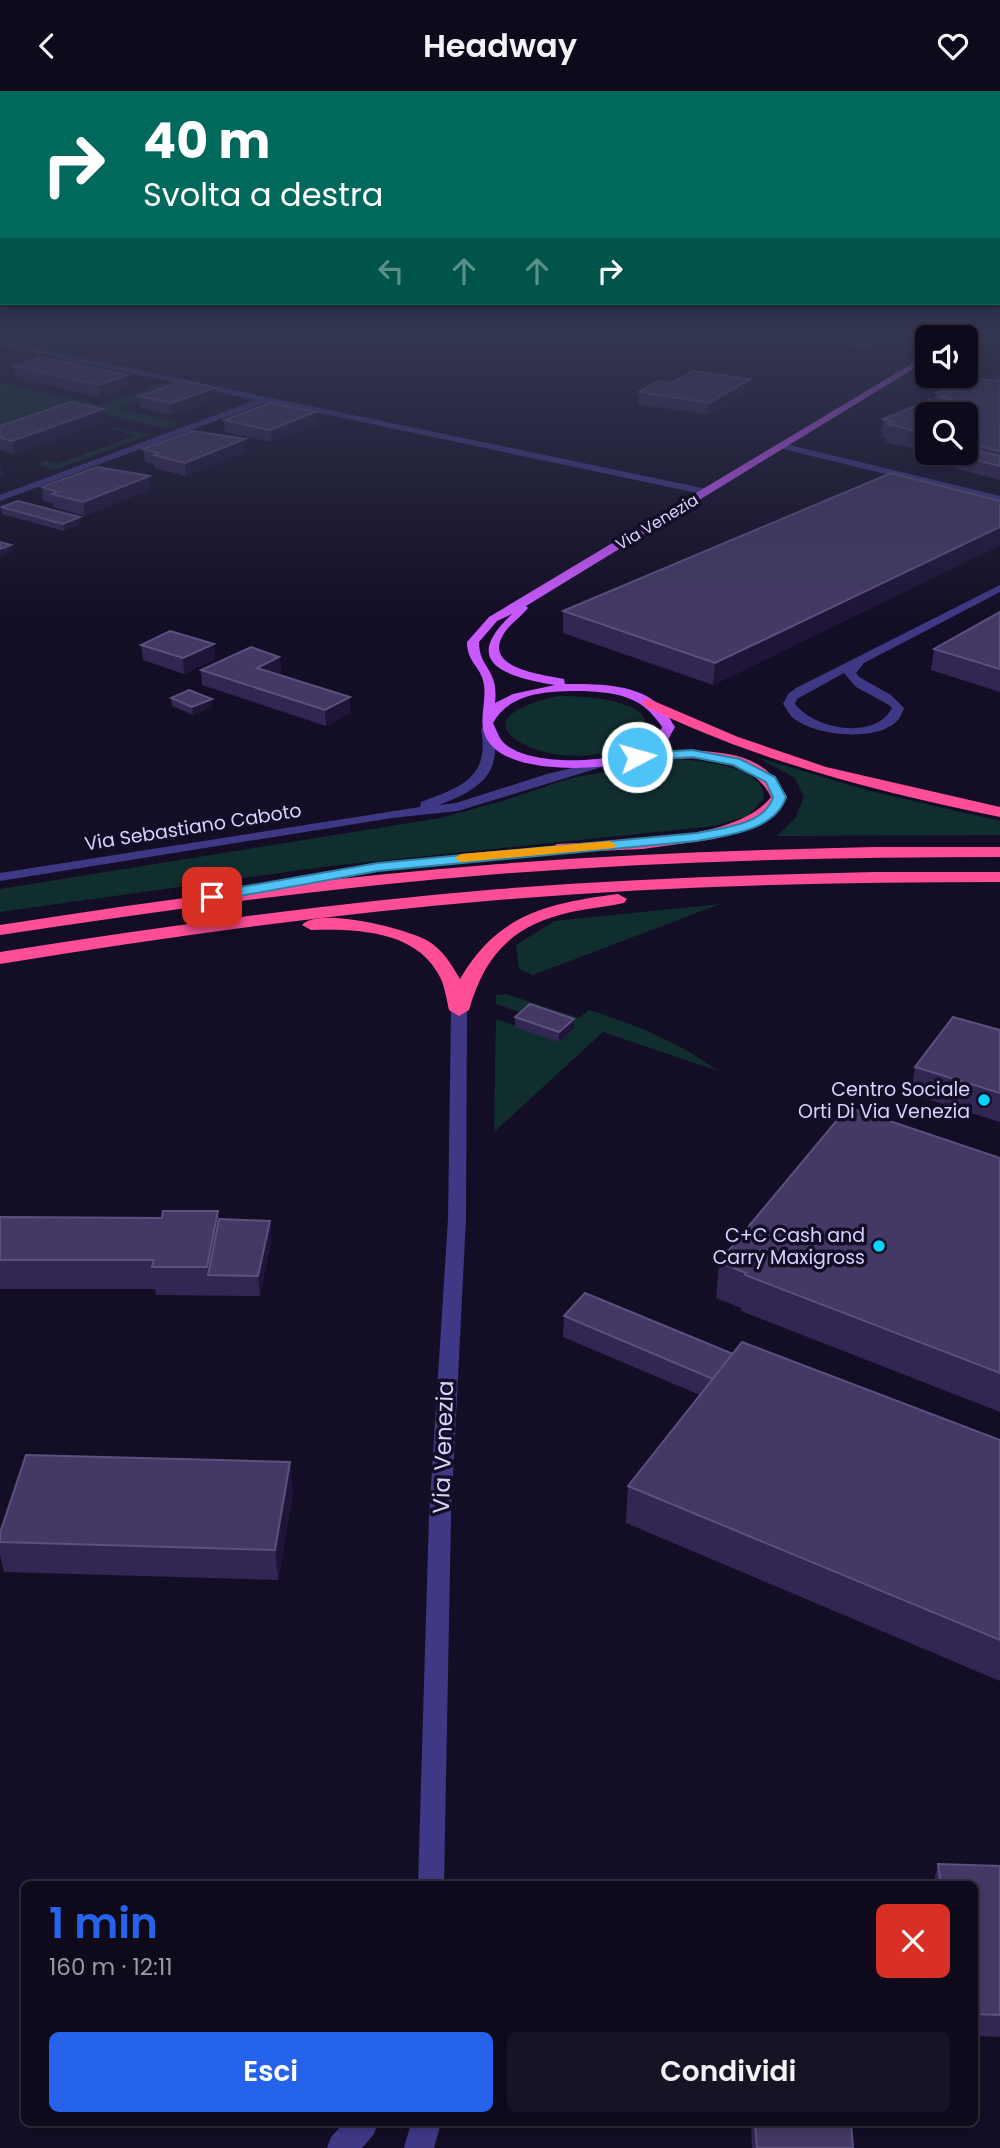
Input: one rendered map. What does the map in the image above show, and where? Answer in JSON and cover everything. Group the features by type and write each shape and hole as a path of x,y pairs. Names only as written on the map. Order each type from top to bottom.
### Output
{"highway":[{"path":"649,703 691,724 789,758 893,787 1000,812"},
{"path":"0,930 188,901 363,869 709,835 743,827 759,820 771,813 779,797 777,788 761,773 722,758 676,754 620,760"},
{"path":"188,901 428,874 579,862 810,853 1000,852"},
{"path":"0,960 265,918 506,894 743,880 1000,878"},
{"path":"459,1010 470,975 494,942 516,925 557,908 675,894 1000,878"},
{"path":"0,960 54,958 288,927 333,924 366,927 410,937 433,952 449,975 459,1010"}],"main road":[{"name":"Via Venezia","path":"487,726 491,687 486,673 473,655 473,642 493,619 811,428"},
{"name":"Via Venezia","path":"530,599 494,640 492,649 496,659 507,668 524,674 628,695 649,703"},
{"name":"Via Venezia","path":"487,726 494,710 519,695 559,688 602,689"},
{"path":"487,726 495,741 525,757 568,764 620,760 649,750 667,733 667,720 649,703"}],"street":[{"path":"0,498 188,428"},
{"path":"403,428 707,492"},
{"path":"782,446 1000,499"},
{"path":"859,661 850,673 853,680 893,701 898,708 897,716 890,723 862,730 827,728 799,718 791,711 789,704 792,697 859,661 1000,588"},
{"name":"Via Sebastiano Caboto","path":"392,814 452,795 476,781 486,769 491,756 487,726"},
{"name":"Via Sebastiano Caboto","path":"0,877 392,814 458,807 552,777 620,760"},
{"name":"Via Venezia","path":"431,1881 440,1516 457,1219 459,1010"},
{"path":"342,2148 360,2126"},
{"path":"419,2148 425,2126"}],"green space":[{"path":"119,428 150,435 54,470 38,465 45,460 58,464 136,435 111,429"},
{"path":"559,696 596,698 627,705 645,719 645,730 635,743 596,755 583,756 543,752 520,742 509,733 505,725 508,717 516,711"},
{"path":"759,758 870,791 1000,821 1000,835 777,836 796,817 804,797 795,778"},
{"path":"677,759 715,764 743,772 754,778 761,787 764,798 748,816 714,826 330,866 0,912 0,889 440,818 571,778"},
{"path":"720,904 533,975 519,969 516,945 555,921"},
{"path":"506,994 579,1018 589,1010 623,1021 673,1043 718,1071 603,1032 494,1132 496,1019 516,1026 528,1015 496,1004 496,995"}],"building":[{"path":"0,428 49,428 12,441 0,438"},
{"path":"978,428 1000,428 1000,451 978,446"},
{"path":"193,431 245,439 185,463 154,455 159,453 143,449"},
{"path":"978,451 1000,456 1000,466 978,460"},
{"path":"97,467 150,476 83,502 52,494 57,492 42,487"},
{"path":"891,473 1000,501 1000,527 715,663 563,611"},
{"path":"18,501 80,517 63,524 1,507"},
{"path":"0,542 11,545 0,549"},
{"path":"1000,612 1000,669 934,649"},
{"path":"170,631 214,644 183,658 141,645"},
{"path":"251,647 279,657 257,668 350,697 325,710 201,670"},
{"path":"189,690 212,699 192,707 171,698"},
{"path":"530,1004 574,1019 559,1032 515,1017"},
{"path":"953,1017 1000,1030 1000,1093 915,1067"},
{"name":"C+C Cash and Carry Maxigross","path":"848,1107 1000,1158 1000,1373 745,1275 746,1273 719,1262"},
{"path":"163,1211 218,1211 207,1267 152,1267 154,1260 0,1260 0,1217 162,1218"},
{"path":"219,1219 270,1221 258,1276 208,1275"},
{"path":"585,1293 733,1354 713,1379 564,1316"},
{"path":"742,1342 1000,1440 1000,1640 628,1486"},
{"path":"26,1455 290,1462 275,1550 0,1542 0,1533"},
{"path":"938,1864 1000,1866 1000,2015 978,2014 978,1881 940,1881"},
{"path":"755,2126 851,2126 853,2148 757,2148"}],"slow traffic":[{"path":"461,858 610,845"}],"place":[{"name":"Centro Sociale Orti Di Via Venezia","path":"984,1100"},
{"name":"C+C Cash and Carry Maxigross","path":"879,1246"}],"route":[{"path":"212,897 313,876 378,867 697,837 743,827 771,813 777,805 777,788 771,780 736,762 692,754 637,757"}]}
